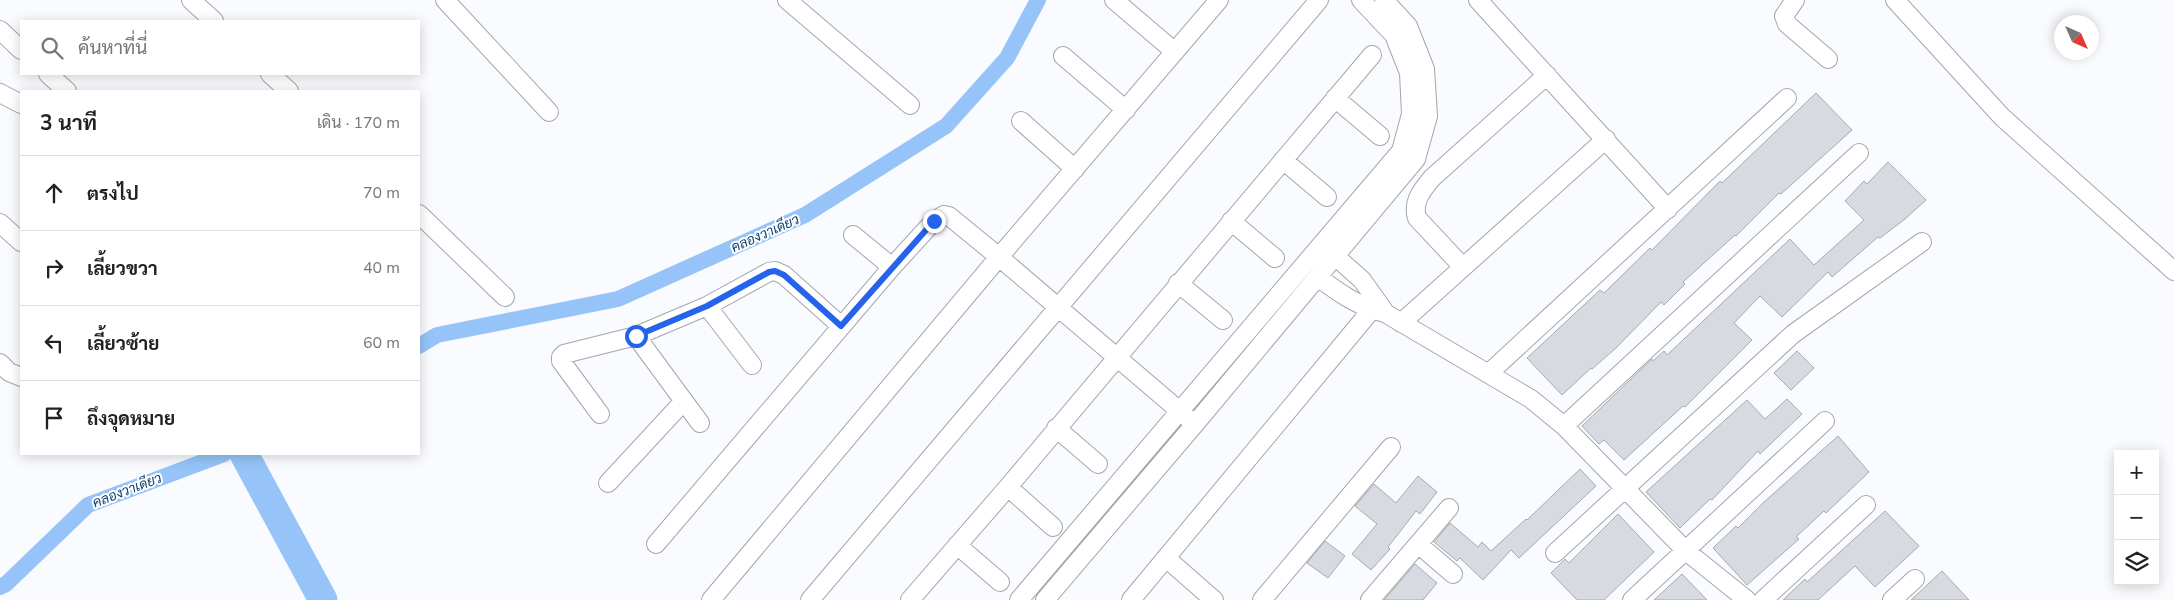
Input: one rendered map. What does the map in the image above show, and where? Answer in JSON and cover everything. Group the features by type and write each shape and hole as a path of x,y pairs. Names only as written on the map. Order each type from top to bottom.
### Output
{"street":[{"path":"191,0 213,20"},
{"path":"445,0 549,112"},
{"path":"786,0 910,105"},
{"path":"1114,0 1175,52"},
{"path":"711,600 999,257 1220,0"},
{"path":"810,600 1319,0"},
{"path":"1044,600 1195,424 1323,263 1401,151 1411,114 1409,73 1394,35 1361,0"},
{"path":"1019,600 1181,412 1323,263 1416,158 1428,116 1426,69 1408,26 1384,0"},
{"path":"1478,0 1668,209"},
{"path":"1795,0 1784,16 1787,24 1828,60"},
{"path":"1895,0 2002,117 2174,271"},
{"path":"0,30 20,49"},
{"path":"910,600 1008,487 1372,55"},
{"path":"1063,56 1126,110"},
{"path":"49,75 66,90"},
{"path":"271,75 288,90"},
{"path":"1462,266 1417,218 1414,208 1415,204 1432,178 1547,75"},
{"path":"0,93 20,103"},
{"path":"1335,98 1380,136"},
{"path":"1489,373 1787,98"},
{"path":"1020,121 1076,169"},
{"path":"1401,323 1462,266 1606,139"},
{"path":"1564,426 1859,153"},
{"path":"1283,160 1327,198"},
{"path":"420,215 505,296"},
{"path":"656,544 892,267 934,221 944,215 949,216 999,257 1195,424"},
{"path":"1231,221 1275,258"},
{"path":"0,223 20,241"},
{"path":"853,235 892,267"},
{"path":"1555,553 1793,334 1922,242"},
{"path":"1323,263 1362,280 1378,308"},
{"path":"1323,263 1348,299 1378,308 1531,399 1564,426 1686,551 1747,600"},
{"path":"600,414 561,361 561,357 568,352 636,336 707,306 769,272 775,271 784,275 841,326"},
{"path":"1178,283 1222,320"},
{"path":"707,306 752,365"},
{"path":"1132,600 1378,308"},
{"path":"636,336 700,423"},
{"path":"0,363 9,372 20,377"},
{"path":"608,483 683,402"},
{"path":"1632,600 1825,421"},
{"path":"1056,428 1098,464"},
{"path":"1262,600 1391,447"},
{"path":"1008,487 1053,527"},
{"path":"1763,600 1866,504"},
{"path":"1370,600 1449,508"},
{"path":"1418,544 1453,574"},
{"path":"957,545 1000,582"},
{"path":"1166,558 1214,600"},
{"path":"1892,600 1915,579"}],"building":[{"path":"1816,93 1852,130 1781,194 1779,193 1736,236 1683,282 1685,284 1664,305 1661,302 1616,348 1562,395 1527,358 1600,290 1604,293 1650,248 1652,250 1720,181 1722,183"},
{"path":"1888,162 1926,200 1905,219 1880,238 1878,237 1832,277 1828,272 1782,317 1760,296 1734,323 1752,340 1685,407 1683,406 1624,460 1604,440 1599,444 1582,426 1652,359 1653,361 1664,351 1667,355 1790,239 1814,265 1864,220 1845,201 1864,181 1867,184"},
{"path":"1797,351 1814,368 1791,390 1774,373"},
{"path":"1787,399 1802,414 1760,454 1758,451 1712,500 1710,499 1680,528 1646,492 1747,400 1765,419"},
{"path":"1838,436 1869,472 1826,513 1824,511 1796,537 1799,539 1747,585 1713,548 1736,526 1738,528 1764,502"},
{"path":"1580,469 1596,486 1519,558 1511,550 1483,580 1460,558 1457,561 1434,542 1450,523 1478,547 1482,542 1491,551 1527,520"},
{"path":"1418,476 1437,492 1420,514 1416,511 1388,547 1390,549 1371,570 1352,554 1377,524 1355,506 1374,484 1396,503"},
{"path":"1885,511 1919,546 1875,587 1855,566 1818,600 1783,600 1805,579 1807,582"},
{"path":"1618,514 1654,552 1604,600 1577,600 1551,573 1565,559 1569,563"},
{"path":"1325,541 1345,556 1328,578 1307,563"},
{"path":"1415,564 1437,583 1423,600 1384,600"},
{"path":"1942,571 1969,600 1911,600"},
{"path":"1682,574 1707,600 1654,600"}],"waterway":[{"name":"คลองวาเดียว","path":"420,345 437,335 618,299 805,215 946,126 1007,58 1038,0"},
{"name":"คลองวาเดียว","path":"0,587 6,584 88,505 221,455"},
{"path":"245,455 323,600"}],"route":[{"path":"636,336 707,306 769,272 775,271 784,275 841,326 934,221"}]}
